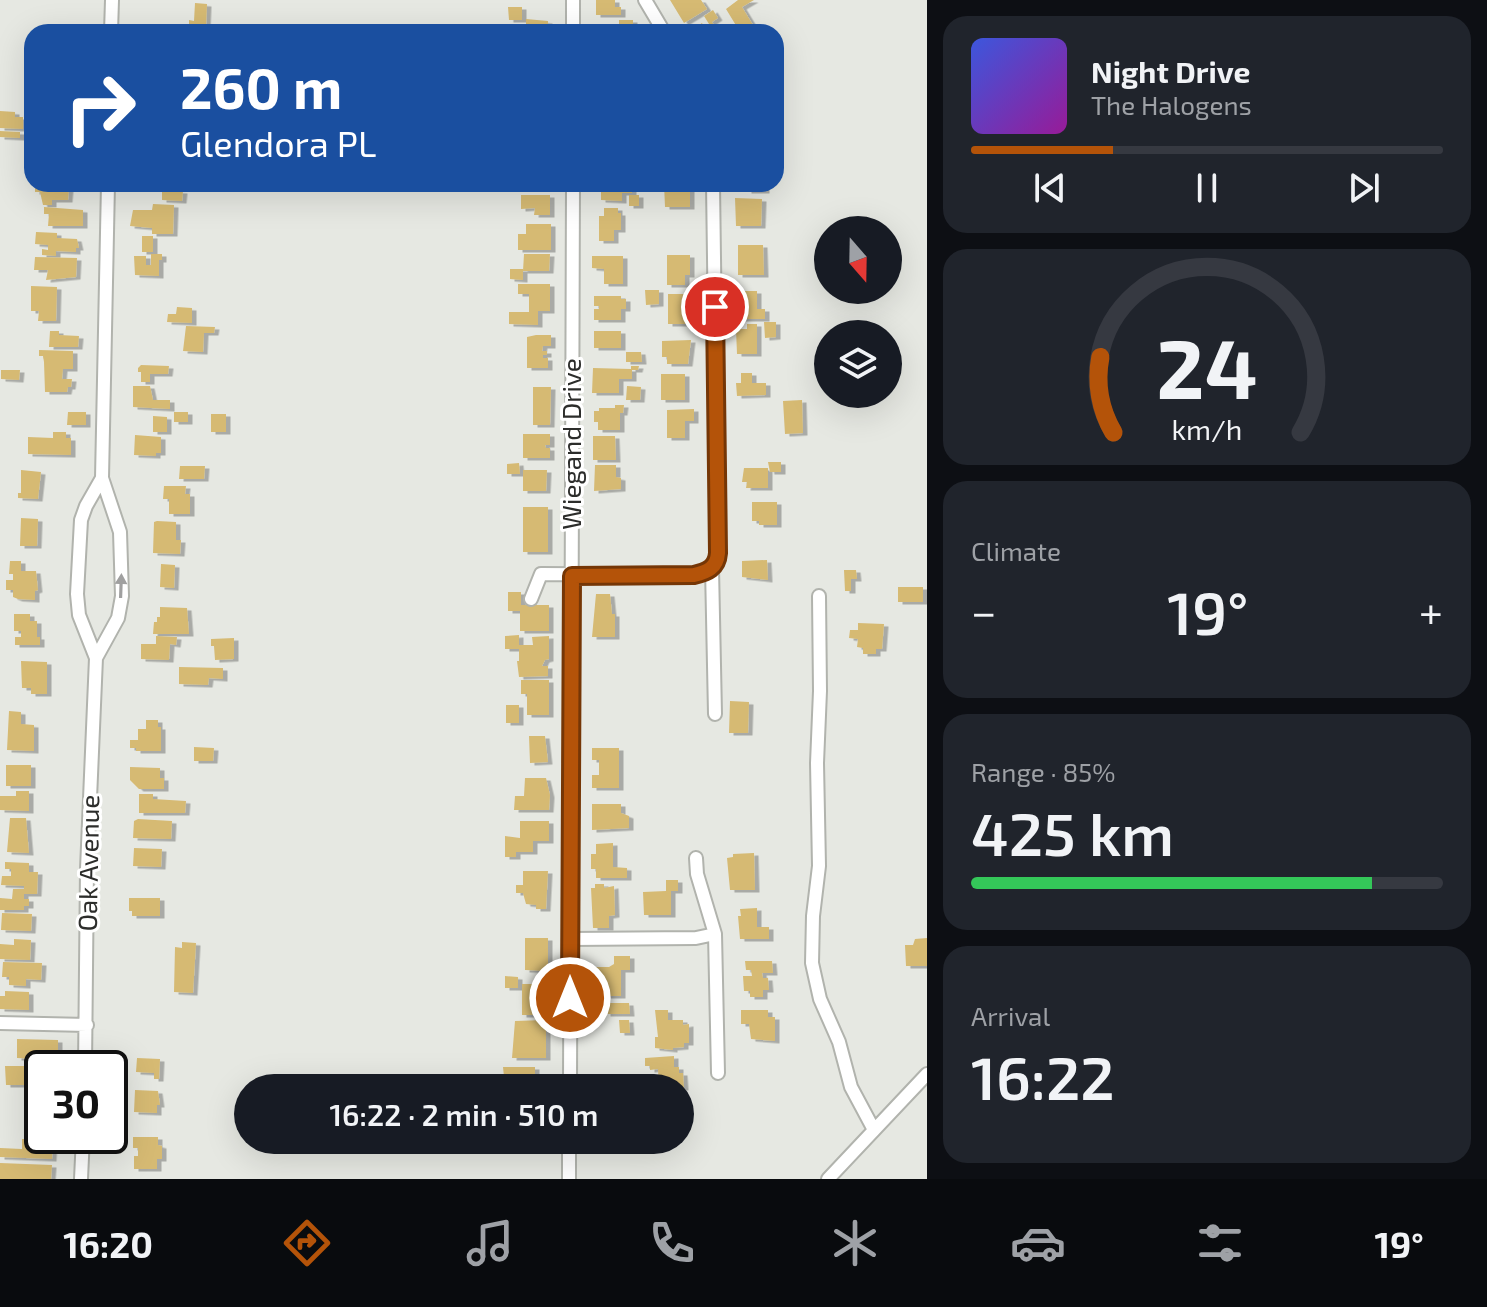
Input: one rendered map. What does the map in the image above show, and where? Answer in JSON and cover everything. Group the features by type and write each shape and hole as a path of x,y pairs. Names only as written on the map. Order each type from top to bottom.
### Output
{"street":[{"path":"111,24 112,0"},
{"path":"573,0 573,24"},
{"path":"645,0 659,24"},
{"name":"Oak Avenue","path":"96,658 118,618 122,596 120,532 102,478 108,192"},
{"name":"Wiegand Drive","path":"570,1074 573,192"},
{"path":"713,192 718,553 712,568 715,714"},
{"name":"Oak Avenue","path":"86,1050 87,869 96,658 79,615 77,594 81,520 102,478"},
{"path":"531,599 541,574 694,575 712,568"},
{"path":"819,596 819,866 812,963 820,999 839,1042 851,1087 874,1130"},
{"path":"696,858 697,874 715,934 718,1073"},
{"path":"571,939 696,938 715,934"},
{"path":"0,1023 87,1025"},
{"path":"828,1179 927,1074"},
{"path":"81,1179 82,1154"},
{"path":"569,1154 569,1179"}],"building":[{"path":"596,0 615,0 615,7 621,7 621,15 596,15"},
{"path":"670,0 701,0 707,9 684,23"},
{"path":"738,0 754,0 742,7 752,24 735,24 726,9"},
{"path":"195,3 207,4 206,24 189,24 189,20 194,21"},
{"path":"508,7 522,7 522,20 509,20"},
{"path":"713,10 718,18 709,24 704,16"},
{"path":"526,19 548,21 548,24 526,24"},
{"path":"619,20 633,20 633,24 619,24"},
{"path":"0,111 15,112 15,117 23,117 23,129 0,128"},
{"path":"0,131 20,132 20,138 0,137"},
{"path":"40,192 69,192 68,200 52,200 52,205 43,205"},
{"path":"162,192 183,192 182,201 162,200"},
{"path":"601,192 632,192 622,193 622,201 601,200"},
{"path":"664,192 690,192 690,207 665,207"},
{"path":"521,195 550,195 550,215 534,215 535,208 521,209"},
{"path":"629,195 639,195 639,206 629,206"},
{"path":"735,198 762,199 761,226 736,226"},
{"path":"153,204 174,205 173,234 152,234 152,228 130,226 133,210 152,210"},
{"path":"44,207 83,210 83,226 48,226 49,214 44,214"},
{"path":"604,208 618,208 618,213 621,213 621,230 614,230 614,241 599,241 599,216 604,216"},
{"path":"526,224 551,224 551,250 518,250 518,234 526,234"},
{"path":"36,232 57,233 57,238 77,239 79,248 76,252 56,251 56,256 42,255 42,249 48,250 48,245 35,244"},
{"path":"142,236 153,236 153,252 142,252"},
{"path":"738,245 763,245 764,275 738,275"},
{"path":"151,254 162,254 159,276 135,275 134,256 146,256 146,265 151,265"},
{"path":"524,254 550,254 549,271 523,271"},
{"path":"667,255 690,255 690,275 685,275 685,285 667,285"},
{"path":"592,256 623,256 623,284 604,284 604,269 592,268"},
{"path":"35,257 77,258 76,277 46,280 48,270 34,270"},
{"path":"510,269 523,269 523,280 510,279"},
{"path":"518,284 550,284 550,311 538,311 538,325 509,324 509,312 529,312 529,294 518,294"},
{"path":"31,286 57,287 56,321 38,321 39,311 31,311"},
{"path":"645,290 659,290 659,304 646,305"},
{"path":"738,291 757,291 757,309 765,309 765,319 739,319 739,314 735,314"},
{"path":"668,294 691,294 691,324 668,324"},
{"path":"594,296 621,296 621,299 626,299 626,309 621,309 621,320 594,320 594,309 599,309 599,306 594,306"},
{"path":"177,307 192,308 192,323 167,322 168,314 176,314"},
{"path":"764,322 776,322 776,337 765,338"},
{"path":"747,324 757,324 757,354 737,354 736,329 747,329"},
{"path":"186,326 215,327 214,333 204,333 203,352 183,351"},
{"path":"50,331 59,331 59,335 79,336 78,347 49,347"},
{"path":"594,331 621,331 621,348 594,348"},
{"path":"551,335 551,346 543,346 542,351 547,351 543,358 548,358 548,368 527,368 527,337"},
{"path":"691,340 688,364 667,364 667,357 662,357 662,341"},
{"path":"39,350 73,351 73,369 63,369 62,379 72,379 67,392 45,392 44,362"},
{"path":"626,352 641,352 642,362 626,362"},
{"path":"141,365 169,366 168,374 150,374 150,382 141,382 138,368"},
{"path":"631,366 639,366 638,370 632,370 632,379 619,379 619,393 592,393 593,368 631,369"},
{"path":"1,370 20,370 19,380 1,379"},
{"path":"741,373 752,373 752,383 766,383 766,395 737,396 736,383 741,383"},
{"path":"661,374 685,374 685,400 661,400"},
{"path":"133,386 150,386 153,400 170,400 170,409 133,407"},
{"path":"627,386 641,387 640,400 626,400"},
{"path":"533,387 551,387 550,425 533,425"},
{"path":"802,400 803,433 785,434 783,401"},
{"path":"615,405 624,405 623,413 620,413 620,430 598,430 594,411 615,408"},
{"path":"694,409 694,421 685,421 685,438 667,438 667,410"},
{"path":"68,412 86,412 86,425 67,425"},
{"path":"174,412 188,412 188,422 174,422"},
{"path":"211,414 226,414 226,432 211,432"},
{"path":"153,416 167,417 167,432 153,432"},
{"path":"53,432 66,432 66,438 71,438 71,455 28,454 28,437 53,438"},
{"path":"523,434 550,434 550,445 545,445 550,448 550,458 523,458"},
{"path":"135,435 161,437 161,453 156,453 156,456 134,455"},
{"path":"593,436 615,436 616,460 593,460"},
{"path":"768,462 781,462 781,472 770,472"},
{"path":"519,463 520,474 507,474 507,464"},
{"path":"595,465 616,465 616,477 621,478 621,489 594,491"},
{"path":"180,466 205,466 204,479 179,479"},
{"path":"744,468 768,468 768,488 746,488 747,482 742,482"},
{"path":"21,470 41,472 38,499 18,498 18,493 21,493"},
{"path":"523,470 547,470 546,491 523,491"},
{"path":"164,486 186,486 185,494 190,494 190,514 169,514 169,499 163,499"},
{"path":"752,502 777,502 777,525 759,525 759,521 752,521"},
{"path":"523,507 548,507 548,552 523,552"},
{"path":"21,518 38,519 37,546 20,546"},
{"path":"154,522 176,522 176,540 181,540 180,554 153,553"},
{"path":"767,560 768,580 742,577 742,561"},
{"path":"10,561 21,561 21,571 36,571 38,590 35,591 35,600 18,599 13,597 13,590 6,590 6,580 13,580 13,574 9,574"},
{"path":"161,564 175,565 174,588 160,587"},
{"path":"844,570 856,570 857,579 851,579 851,591 845,591"},
{"path":"898,587 923,587 923,602 898,602"},
{"path":"508,592 521,592 521,605 549,605 549,631 520,631 520,611 508,611"},
{"path":"596,594 610,594 612,614 615,614 615,637 592,637"},
{"path":"160,607 187,608 189,634 153,634 154,622 160,617"},
{"path":"14,614 30,614 30,621 37,621 40,645 15,645 15,637 21,637 21,631 14,631"},
{"path":"858,623 884,624 882,649 876,649 876,654 863,654 863,648 857,647 858,639 849,638 850,630 858,630"},
{"path":"519,635 519,645 533,645 532,637 549,636 549,659 542,666 548,666 548,676 519,677 519,649 505,649 505,636"},
{"path":"156,636 177,637 176,645 170,644 169,660 141,659 141,644 156,644"},
{"path":"234,638 234,659 215,660 211,639"},
{"path":"21,661 47,662 47,694 31,694 31,688 22,688"},
{"path":"179,667 223,668 223,679 209,678 208,685 179,684"},
{"path":"521,680 549,680 549,715 527,715 527,694 521,694"},
{"path":"730,701 749,702 748,733 729,733"},
{"path":"506,705 519,705 519,723 506,723"},
{"path":"9,711 21,712 21,724 34,725 34,751 7,750"},
{"path":"146,720 158,720 161,751 136,751 136,748 130,748 130,740 138,740 138,729 146,729"},
{"path":"529,736 545,736 548,762 530,763"},
{"path":"194,747 214,748 213,761 194,761"},
{"path":"592,748 619,748 619,788 592,788 592,775 599,775 599,760 592,760"},
{"path":"6,765 31,765 31,786 6,786"},
{"path":"130,767 160,768 164,789 139,789 130,780"},
{"path":"525,778 546,778 549,810 514,810 515,796 524,796"},
{"path":"16,791 29,791 29,811 0,810 0,796 16,796"},
{"path":"139,794 153,794 153,799 186,801 185,813 139,813"},
{"path":"592,804 621,804 621,813 629,816 629,828 592,830"},
{"path":"10,818 26,818 29,853 7,852"},
{"path":"134,821 172,821 171,839 133,838"},
{"path":"520,821 549,821 549,841 533,841 533,852 516,852 516,857 505,857 505,836 520,838"},
{"path":"613,843 613,867 627,868 627,878 596,878 596,869 591,869 591,854 596,854 596,844"},
{"path":"134,848 162,849 161,867 133,866"},
{"path":"754,853 755,890 730,890 727,858 733,857 733,854"},
{"path":"5,862 29,863 29,872 38,872 37,894 24,894 24,899 29,899 29,906 24,906 24,910 0,910 0,898 12,899 13,889 24,889 24,886 1,885 2,876 11,876 11,869 5,869"},
{"path":"523,871 548,871 546,909 536,909 536,905 526,904 523,893 516,893 516,885 523,885"},
{"path":"666,880 678,880 678,891 671,891 671,915 644,915 643,892 666,891"},
{"path":"595,884 604,884 604,888 614,886 615,915 609,916 609,928 593,928 591,888 595,888"},
{"path":"129,898 160,898 160,916 132,916"},
{"path":"757,908 757,927 769,927 769,939 740,939 740,909"},
{"path":"2,913 32,914 31,931 1,930"},
{"path":"525,938 548,938 548,971 525,970"},
{"path":"927,938 927,966 906,966 905,945 913,945 915,939"},
{"path":"14,939 31,940 30,960 0,959 0,944 14,945"},
{"path":"182,942 196,943 193,993 174,992 175,947 182,948"},
{"path":"614,956 630,956 630,970 621,970 621,996 591,996 591,967 609,967 614,964"},
{"path":"745,961 772,961 773,973 762,973 763,978 768,978 769,990 763,990 763,997 750,997 750,991 744,991 743,976 752,976 751,970 746,970"},
{"path":"3,962 42,963 41,980 26,979 26,986 9,985 9,977 2,977"},
{"path":"505,976 518,977 518,988 505,988"},
{"path":"522,984 547,984 547,1015 522,1015"},
{"path":"5,991 29,992 29,1010 0,1009 0,996 5,996"},
{"path":"606,1003 629,1003 630,1014 606,1014"},
{"path":"655,1010 668,1010 668,1020 683,1020 683,1025 689,1024 689,1043 673,1050 655,1048 655,1037 658,1037"},
{"path":"741,1010 768,1010 768,1017 775,1017 775,1041 751,1039 749,1024 741,1024"},
{"path":"546,1020 546,1058 512,1058 515,1021"},
{"path":"619,1020 629,1020 630,1033 620,1033"},
{"path":"17,1039 58,1040 58,1050 24,1050 24,1058 17,1058"},
{"path":"674,1056 674,1067 679,1067 679,1073 683,1074 658,1074 658,1069 650,1070 650,1066 645,1066 645,1058"},
{"path":"137,1058 160,1059 159,1079 154,1079 154,1073 136,1072"},
{"path":"5,1066 24,1066 24,1085 6,1085"},
{"path":"503,1067 535,1067 535,1074 504,1074"},
{"path":"135,1090 158,1091 160,1105 157,1105 157,1113 134,1112"},
{"path":"133,1137 158,1137 162,1159 157,1159 157,1169 134,1169 134,1156 138,1156 138,1148 133,1148"},
{"path":"24,1139 24,1154 52,1154 52,1159 0,1157 0,1148 22,1149"},
{"path":"0,1163 52,1165 51,1179 0,1179"}],"route":[{"path":"570,998 572,576 694,575 705,573 715,564 718,558 715,307"}]}
